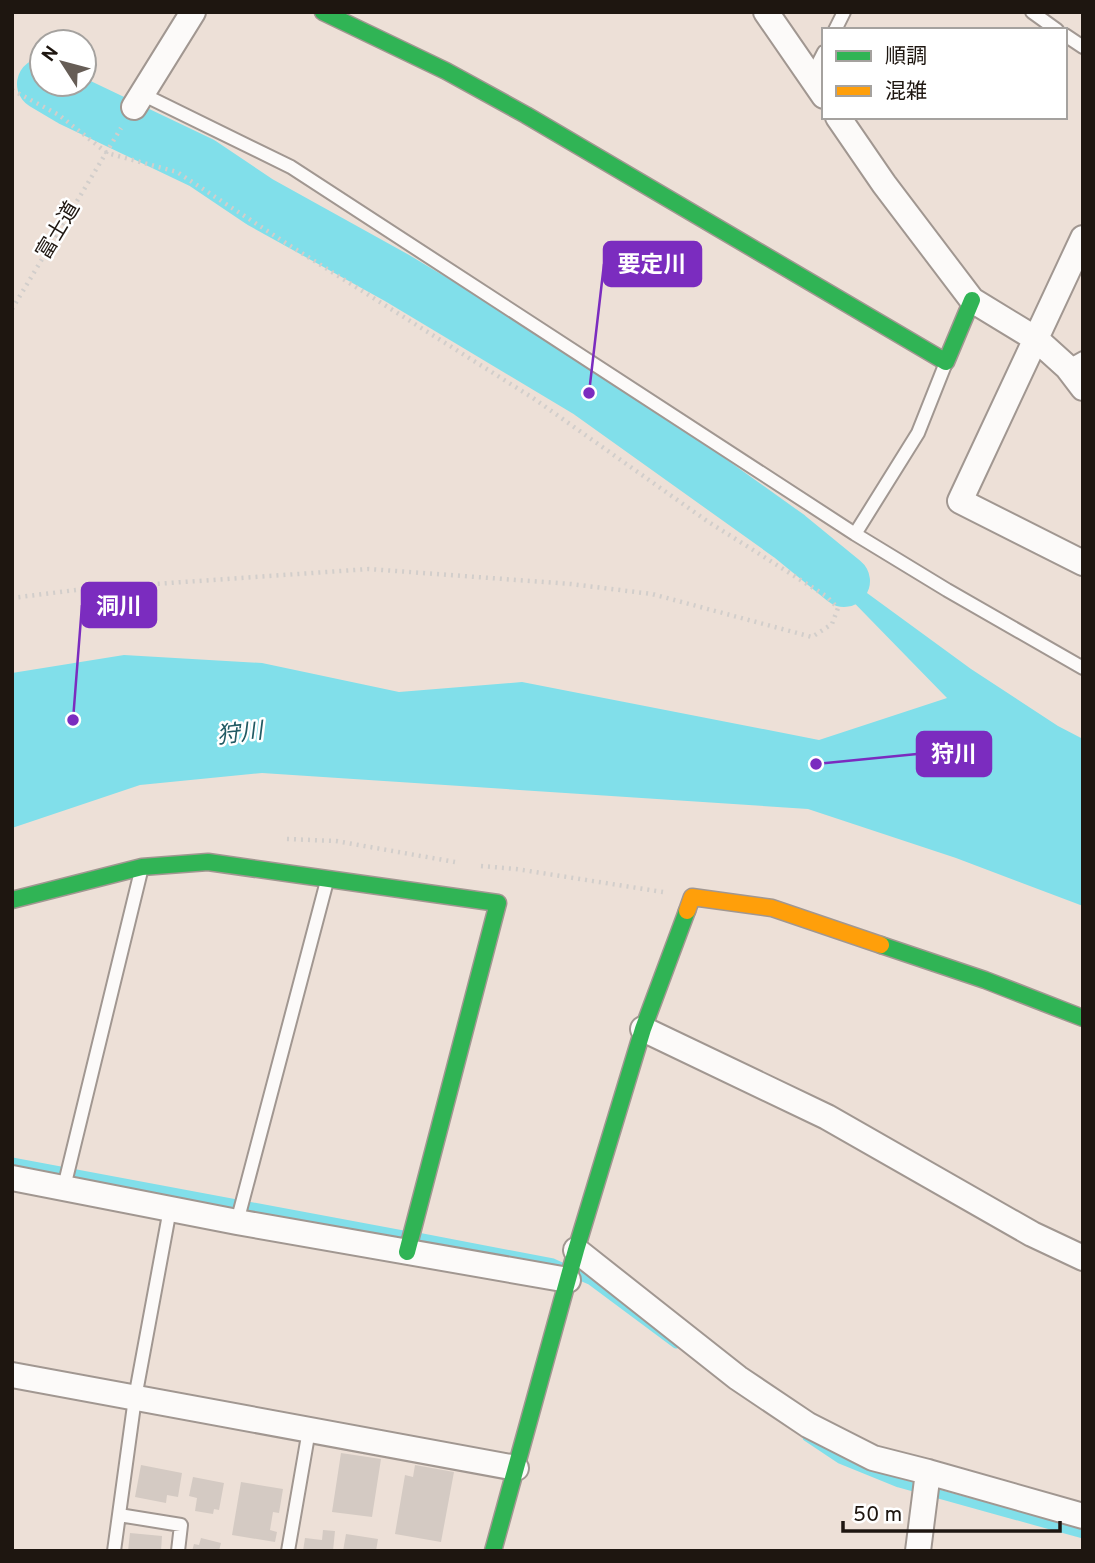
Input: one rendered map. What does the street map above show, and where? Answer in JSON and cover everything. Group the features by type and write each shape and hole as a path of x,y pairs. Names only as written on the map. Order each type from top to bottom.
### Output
{"street":[{"path":"138,100 193,12"},
{"path":"323,12 446,71 526,115 946,362 972,300"},
{"path":"766,12 817,87"},
{"path":"839,119 884,184 972,300 1075,363 1083,388"},
{"path":"1083,238 960,501 1083,563"},
{"path":"12,900 142,867 208,862 498,903 408,1252"},
{"path":"493,1551 576,1250 643,1029 692,897 772,908 985,979 1083,1018"},
{"path":"643,1029 827,1117 1032,1234 1083,1258"},
{"path":"12,1178 237,1222 568,1280"},
{"path":"576,1250 738,1378 808,1425 873,1458 1083,1516"},
{"path":"12,1375 516,1468"},
{"path":"918,1551 928,1472"}],"lane":[{"path":"836,28 844,12"},
{"path":"1032,12 1054,28"},
{"path":"1067,36 1083,47"},
{"path":"817,87 822,62"},
{"path":"138,100 291,167 855,534 1083,668"},
{"path":"855,534 918,433 946,362"},
{"path":"64,1187 142,867"},
{"path":"237,1222 327,880"},
{"path":"114,1551 135,1398 170,1209"},
{"path":"288,1551 309,1430"},
{"path":"119,1515 181,1525 178,1551"}],"path":[{"path":"12,90 60,115 107,153 177,173 533,398 707,521 826,596 838,608 832,624 813,637 652,594 571,584 369,569 84,589 12,598"},
{"name":"富士道","path":"12,309 107,153"}],"water":[{"path":"789,536 971,669 1058,726 1083,739 1083,906 956,858 808,809 262,773 140,785 12,828 12,673 124,655 262,663 399,692 522,682 819,740 947,698"}],"building":[{"path":"341,1453 381,1459 372,1517 332,1512"},
{"path":"141,1465 182,1473 178,1497 167,1495 166,1503 135,1497"},
{"path":"415,1465 454,1472 441,1542 395,1534 405,1475 413,1477"},
{"path":"193,1477 224,1483 219,1510 214,1509 213,1514 195,1511 197,1498 189,1496"},
{"path":"241,1482 283,1489 279,1513 273,1512 270,1530 277,1532 275,1542 232,1535"},
{"path":"323,1530 335,1531 333,1551 303,1551 305,1538 322,1540"},
{"path":"130,1533 162,1536 161,1551 128,1551"},
{"path":"346,1534 378,1539 376,1551 343,1551"},
{"path":"201,1538 221,1543 219,1551 192,1551 194,1544 199,1545"}],"waterway":[{"path":"67,98 202,163 260,202 397,278 589,393 789,536 844,581"},
{"path":"12,1162 403,1235"},
{"path":"417,1237 553,1263 564,1268"},
{"path":"576,1274 590,1280 676,1344"},
{"path":"807,1437 840,1459 899,1483 1083,1534"}],"traffic: fast":[{"path":"323,12 446,71 526,115 946,362 972,300"},
{"path":"12,900 142,867 208,862 498,903 407,1252"},
{"path":"493,1551 576,1250 643,1029 687,911"},
{"path":"881,945 985,980 1083,1018"}],"traffic: slow":[{"path":"687,911 692,897 772,908 881,945"}],"place":[{"name":"要定川","path":"589,393"},
{"name":"洞川","path":"73,720"},
{"name":"狩川","path":"816,764"}]}
